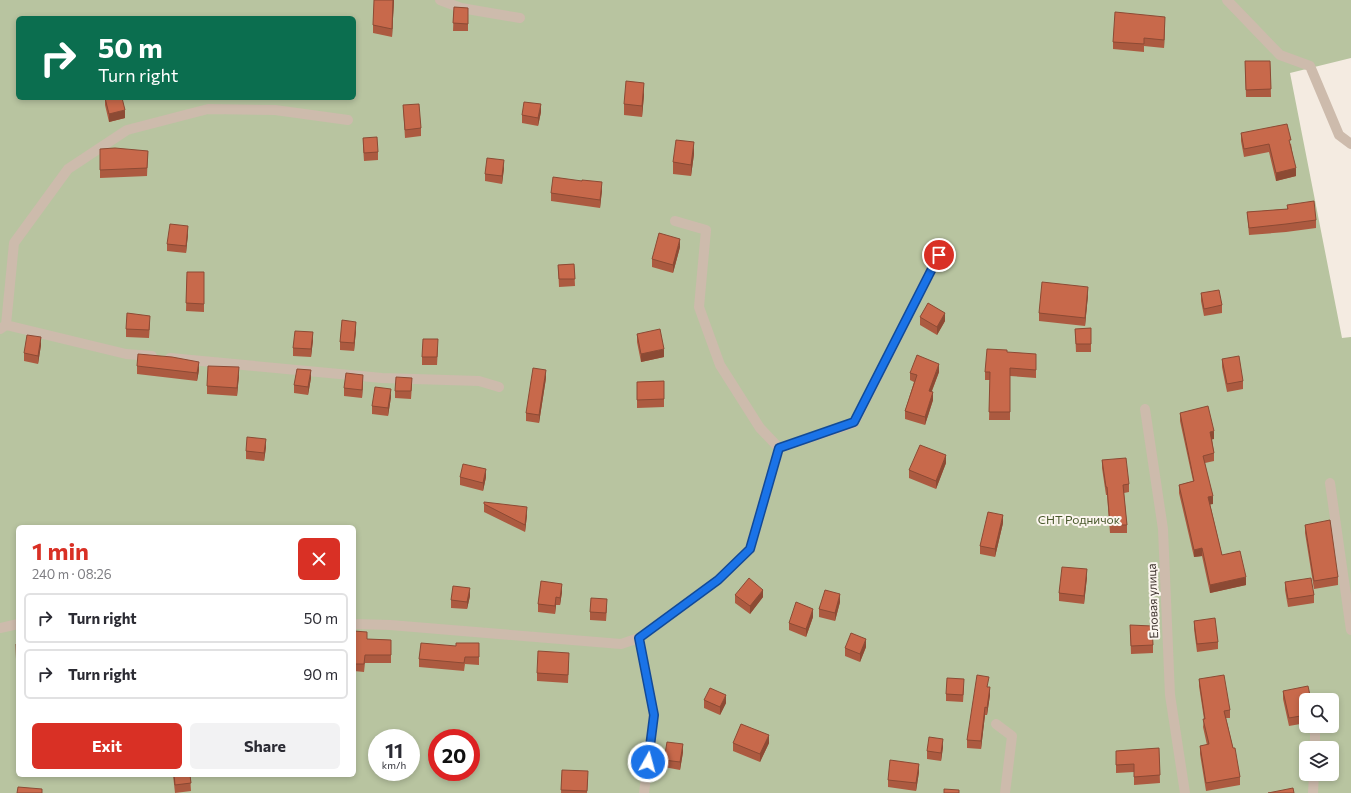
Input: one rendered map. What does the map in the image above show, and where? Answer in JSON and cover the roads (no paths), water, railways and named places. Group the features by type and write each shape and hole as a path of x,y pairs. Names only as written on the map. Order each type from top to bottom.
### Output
{"street":[{"path":"440,0 461,8 520,18"},
{"path":"1227,0 1280,55 1310,66 1339,135 1351,144"},
{"path":"348,120 275,110 208,109 127,130 68,169 14,243 3,327 126,354 382,378 479,381 499,387"},
{"path":"675,221 706,230 699,307 720,365 760,428 779,448"},
{"path":"779,448 854,422 939,255"},
{"name":"Еловая улица","path":"1145,409 1163,529 1170,695 1185,793"},
{"path":"356,624 390,625 621,644 639,638 718,580 750,549 779,448"},
{"path":"1330,483 1351,630"},
{"path":"0,628 16,624"},
{"path":"639,638 654,715 644,793"},
{"path":"996,724 1012,736 1005,793"},
{"path":"1315,741 1316,733"},
{"path":"1314,781 1314,793"}],"park label":[{"name":"СНТ Родничок","path":"1079,520"}]}
